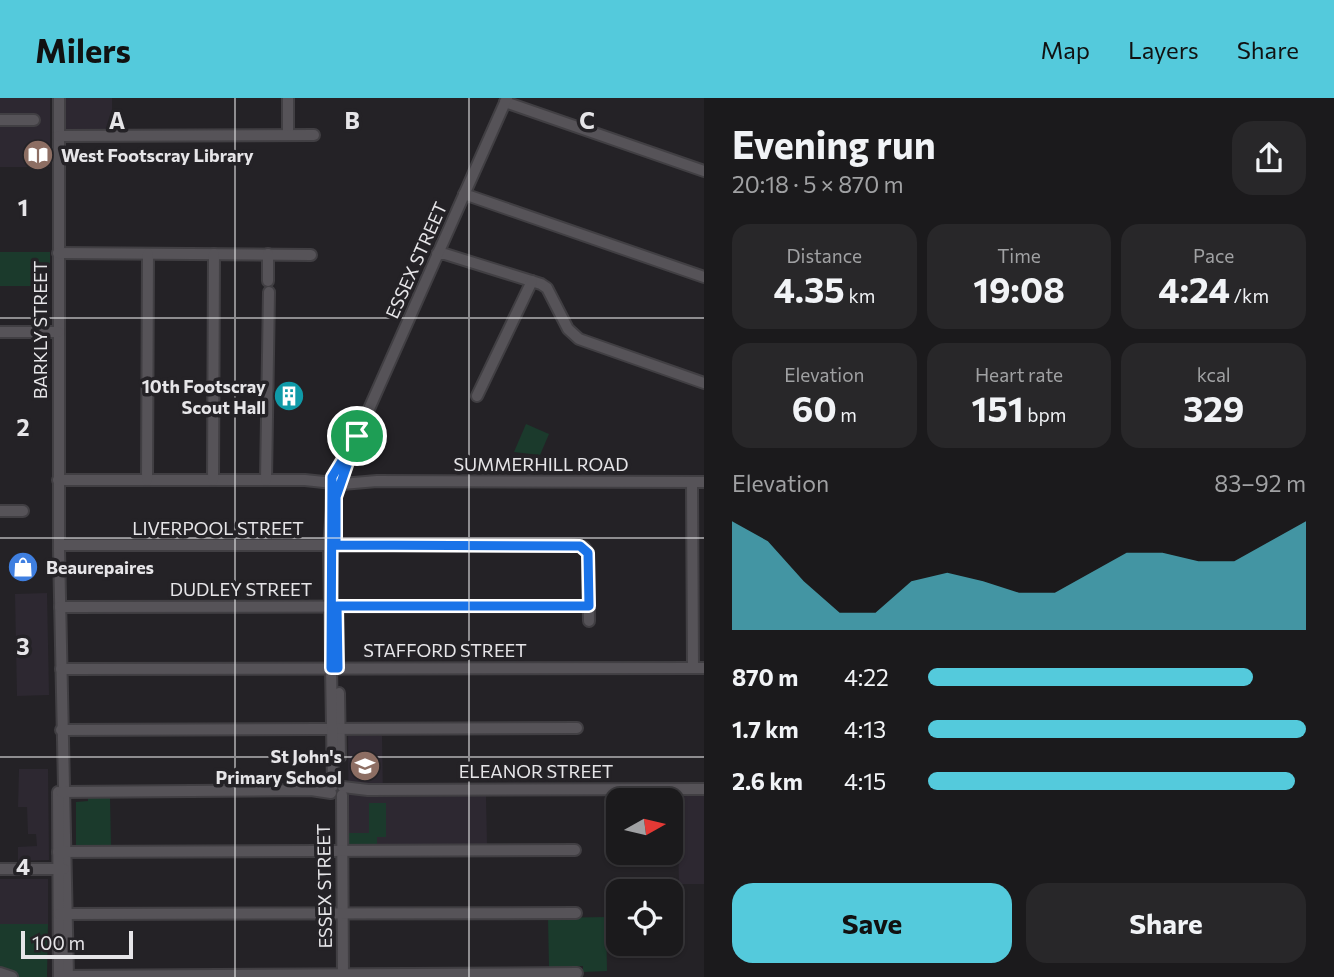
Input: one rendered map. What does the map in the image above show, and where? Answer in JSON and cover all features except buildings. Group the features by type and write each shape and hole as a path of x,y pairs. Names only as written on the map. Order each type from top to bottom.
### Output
{"street":[{"name":"BARKLY STREET","path":"58,98 58,480 63,976"},
{"path":"288,98 288,135"},
{"path":"506,100 704,171"},
{"name":"ESSEX STREET","path":"340,975 333,546 338,479 506,100"},
{"path":"0,120 34,120"},
{"path":"58,136 314,135"},
{"path":"464,194 704,277"},
{"path":"58,253 311,255"},
{"path":"147,480 148,254"},
{"path":"213,480 214,254"},
{"path":"266,480 268,254"},
{"path":"437,254 445,254 532,281 547,289 568,329 579,339 704,383"},
{"path":"477,396 532,281"},
{"path":"0,332 58,332"},
{"name":"SUMMERHILL ROAD","path":"58,480 704,482"},
{"path":"692,482 698,668"},
{"path":"0,511 23,511"},
{"name":"LIVERPOOL STREET","path":"59,545 561,545 587,549 589,606"},
{"path":"589,606 589,621"},
{"name":"DUDLEY STREET","path":"61,607 589,606"},
{"name":"STAFFORD STREET","path":"61,669 698,668"},
{"path":"61,730 577,728"},
{"name":"ELEANOR STREET","path":"62,792 704,789"},
{"path":"62,852 575,850"},
{"path":"0,869 62,869"},
{"path":"63,914 576,913"},
{"path":"0,973 12,977"},
{"path":"63,976 578,973"}],"shaded area":[{"path":"0,98 50,98 50,167 0,167"},
{"path":"66,98 112,98 112,143 65,142"},
{"path":"47,593 49,695 17,696 15,594"},
{"name":"St John's Primary School","path":"348,736 382,736 383,797 486,796 487,844 349,845"},
{"path":"19,769 48,769 49,860 18,861 18,847 37,846 36,834 28,834 27,807 18,807"},
{"path":"683,795 704,795 704,884 683,884 683,879 679,879 679,865 683,865"},
{"path":"0,879 48,879 48,924 0,924"}],"green space":[{"path":"0,252 50,252 50,286 0,286"},
{"path":"526,424 549,434 540,455 514,452"},
{"path":"88,798 110,798 111,845 76,845 76,802 88,801"},
{"path":"369,803 386,803 386,837 377,837 377,845 349,845 349,833 369,833"},
{"path":"606,917 607,971 583,972 583,966 549,967 548,918"},
{"path":"0,924 48,924 47,977 0,977"}],"place":[{"name":"West Footscray Library","path":"38,155"},
{"name":"10th Footscray Scout Hall","path":"289,396"},
{"name":"Beaurepaires","path":"23,567"},
{"name":"St John's Primary School","path":"365,766"}],"route":[{"path":"357,436 343,475 344,481 336,497 336,545 580,546 587,549 589,558 589,606 337,606 338,668 331,668 329,546 330,505 334,483 332,476 357,436"}]}
